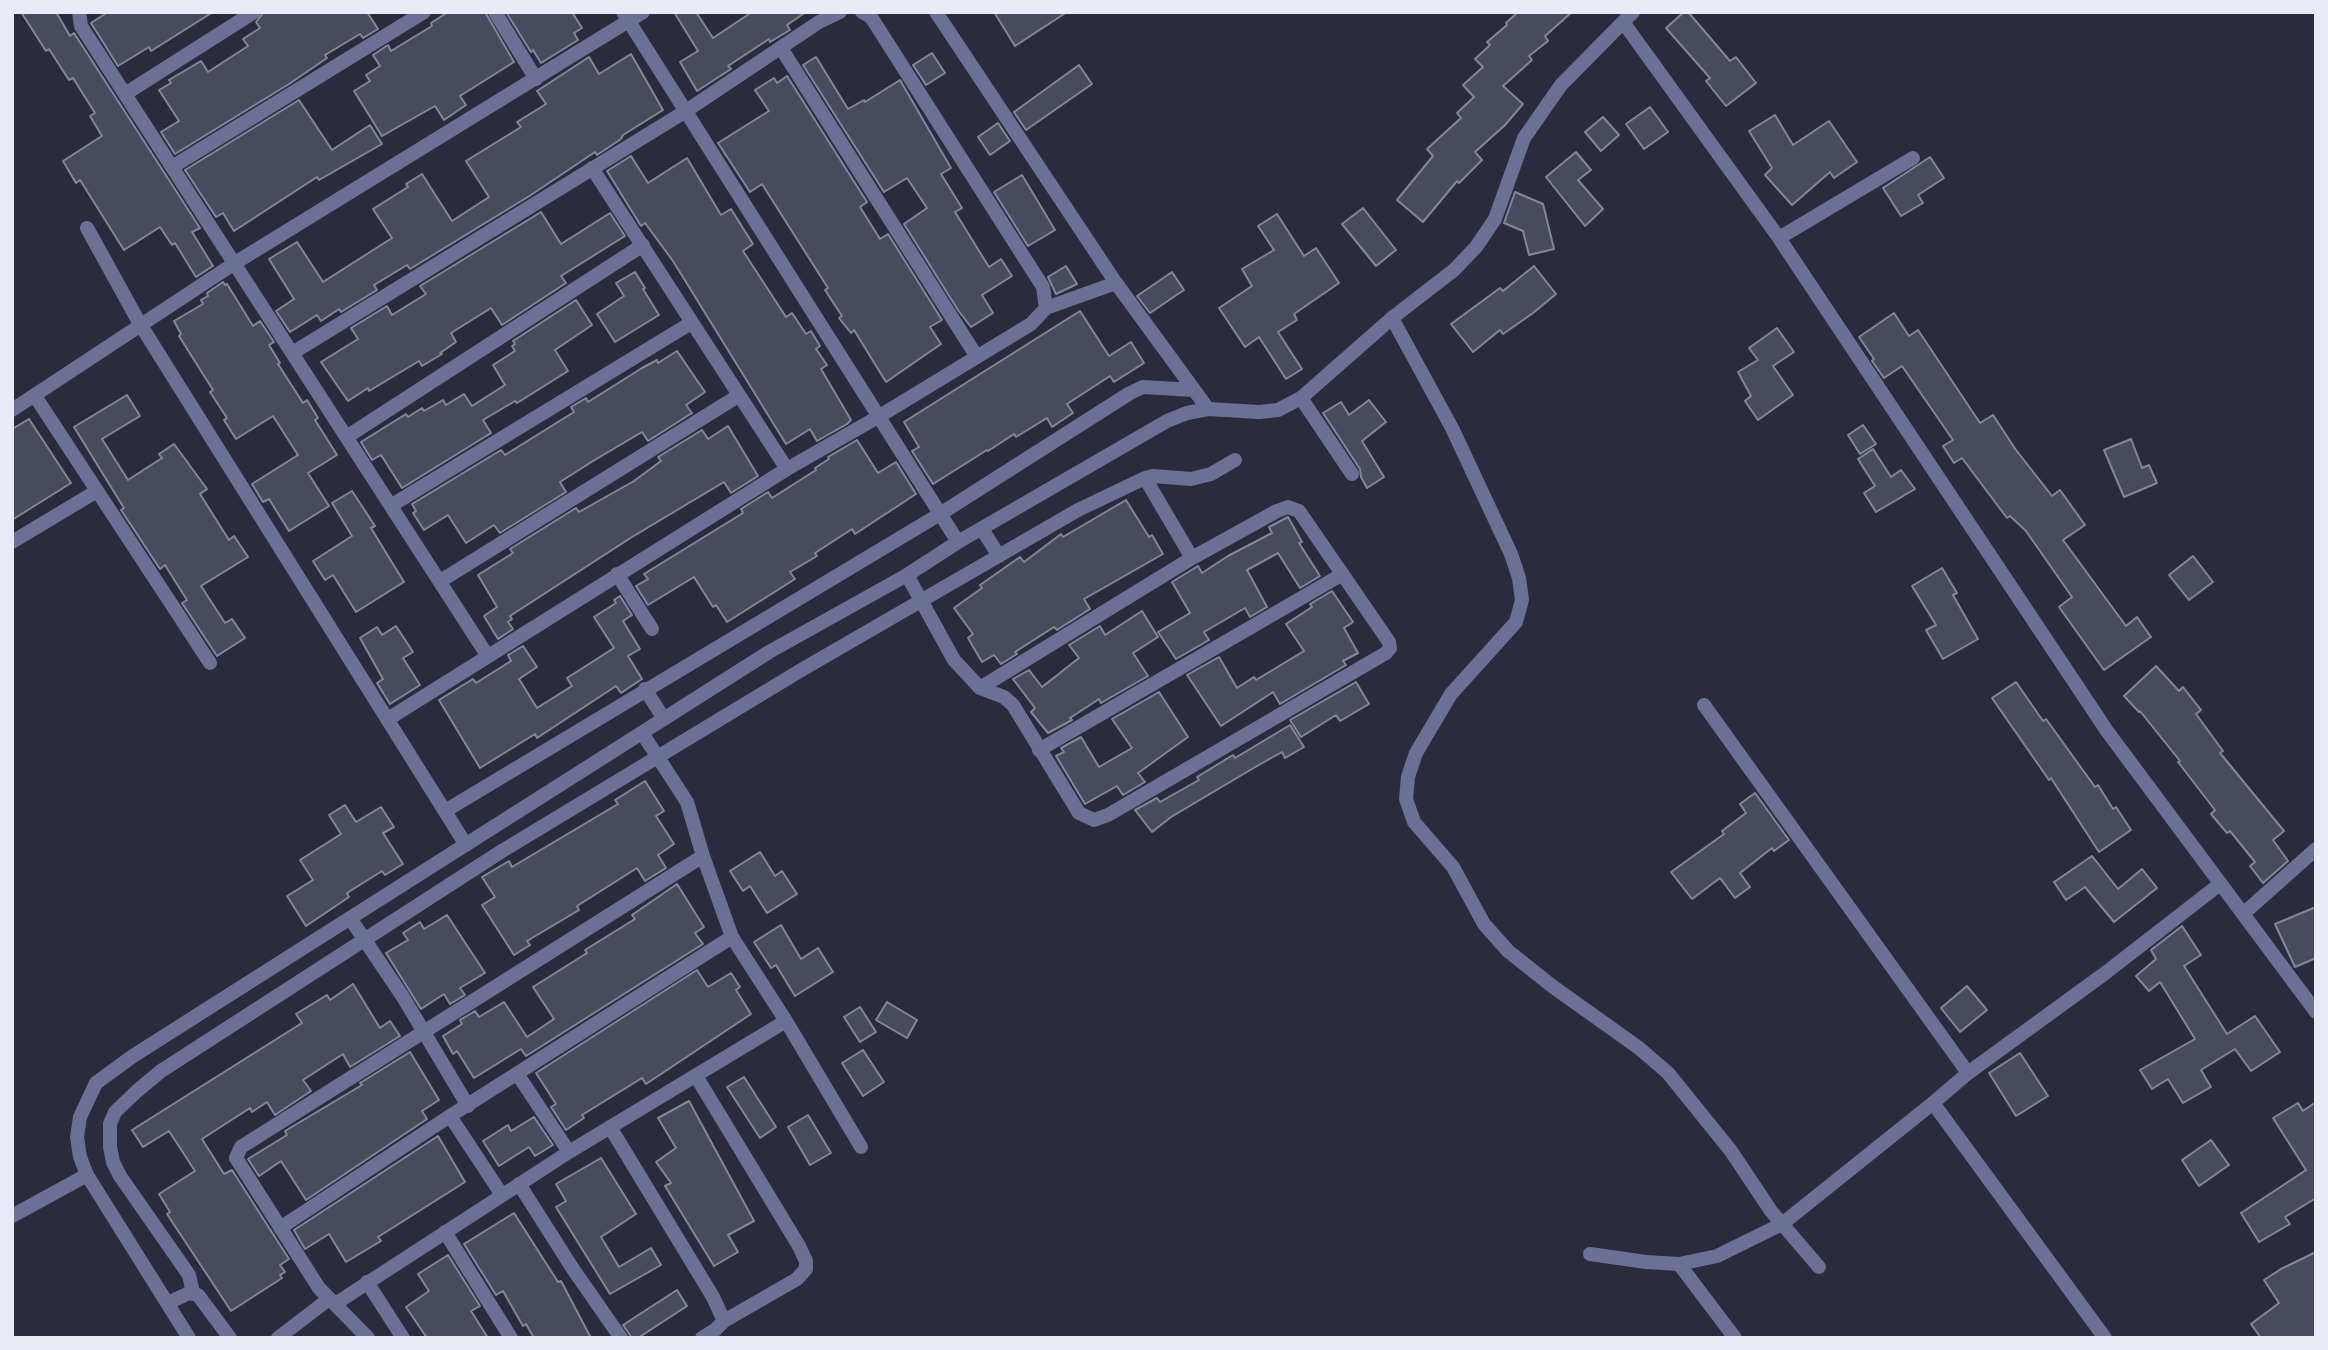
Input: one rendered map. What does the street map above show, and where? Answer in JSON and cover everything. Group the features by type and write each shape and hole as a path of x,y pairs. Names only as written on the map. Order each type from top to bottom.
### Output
{"street":[{"path":"79,12 81,26 488,654"},
{"path":"125,94 254,12"},
{"path":"172,167 424,12"},
{"path":"495,12 536,79"},
{"path":"12,410 234,263 536,79 625,17 643,12"},
{"path":"294,352 686,111 819,22 840,12"},
{"path":"862,12 871,17 1043,288 1046,308"},
{"path":"936,12 1116,283 1208,409"},
{"path":"625,17 958,542"},
{"path":"190,1338 87,1175 79,1157 80,1117 96,1083 133,1056 769,652 907,575 958,542 1167,421 1186,413 1208,409 1259,412 1278,410 1301,398 1392,317 1454,270 1476,247 1495,219 1524,138 1561,85 1628,17 1779,238 2107,732 2316,1012"},
{"path":"781,48 977,357"},
{"path":"1779,238 1913,158"},
{"path":"592,168 787,469"},
{"path":"87,228 140,324 466,845"},
{"path":"348,436 643,246"},
{"path":"388,719 787,469 1031,324 1046,308 1116,283"},
{"path":"1392,317 1452,428 1511,554 1519,579 1521,600 1516,622 1451,694 1416,752 1408,777 1406,799 1414,822 1453,867 1484,924 1508,951 1639,1048 1668,1073 1731,1151 1782,1224 1819,1267"},
{"path":"392,505 691,323"},
{"path":"445,811 940,514 1143,387 1194,390"},
{"path":"35,396 210,663"},
{"path":"442,580 738,396"},
{"path":"1301,398 1352,474"},
{"path":"230,1338 203,1300 193,1293 190,1275 120,1176 110,1147 110,1124 115,1112 161,1072 502,851 657,756 1077,510 1144,478 1153,476 1191,479 1211,474 1236,460"},
{"path":"1144,478 1192,558"},
{"path":"12,542 97,491"},
{"path":"907,575 954,660 980,688 1004,697 1013,705 1079,813 1094,820 1386,653 1390,648 1389,642 1299,511 1288,507 1192,558 980,688"},
{"path":"982,529 999,556"},
{"path":"617,574 652,629"},
{"path":"1039,750 1341,575"},
{"path":"645,689 664,719"},
{"path":"1704,705 1968,1073"},
{"path":"642,733 687,802 732,937 861,1147"},
{"path":"488,831 502,851"},
{"path":"2243,914 2316,849"},
{"path":"368,1338 319,1288 236,1158 241,1147 703,856"},
{"path":"1590,1254 1679,1264 1717,1256 1782,1224 1968,1073 2104,974 2220,884"},
{"path":"350,918 424,1031 468,1106"},
{"path":"280,1228 450,1116 732,937"},
{"path":"278,1338 569,1152 786,1021"},
{"path":"518,1075 569,1152"},
{"path":"696,1076 800,1246 806,1261 806,1269 797,1279 724,1321 702,1338"},
{"path":"1933,1103 2105,1338"},
{"path":"450,1116 502,1195"},
{"path":"610,1127 713,1297 724,1321"},
{"path":"12,1216 87,1175"},
{"path":"519,1184 621,1338"},
{"path":"444,1232 512,1338"},
{"path":"1679,1264 1735,1338"},
{"path":"367,1282 403,1338"},
{"path":"168,1303 193,1293"}],"building":[{"path":"21,12 56,12 70,36 74,33 200,228 192,232 213,266 196,277 175,243 172,245 160,227 124,250 80,180 76,183 63,161 102,136 90,116 95,113 73,78 69,80 49,49 46,51"},
{"path":"108,12 213,12 151,51 149,47 118,66 91,23"},
{"path":"264,12 367,12 378,29 363,38 360,34 325,55 327,58 289,84 175,154 161,132 179,121 159,90 171,83 169,80 201,61 208,72 248,46 243,39 260,28 256,22"},
{"path":"448,12 485,12 514,62 460,96 466,105 444,120 435,106 382,136 354,91 370,81 366,75 380,66 373,55 388,45 391,51 432,26 431,23"},
{"path":"506,12 572,12 582,28 574,33 578,40 541,63"},
{"path":"674,12 696,12 713,38 752,12 806,12 787,25 790,30 770,42 769,39 728,66 731,69 697,91 680,62 698,51"},
{"path":"994,12 1067,12 1015,46"},
{"path":"1518,12 1572,12 1545,36 1548,41 1529,56 1532,60 1503,86 1523,104 1505,125 1475,152 1482,160 1459,183 1457,181 1423,222 1397,200 1433,156 1427,149 1461,118 1457,113 1474,97 1463,85 1483,67 1475,59 1490,45 1487,42"},
{"path":"1684,12 1688,12 1730,61 1736,57 1756,83 1726,106 1706,81 1710,78 1666,28"},
{"path":"932,53 945,73 926,85 913,65"},
{"path":"631,54 663,110 597,155 595,152 531,195 410,269 407,265 374,285 377,290 341,312 339,309 321,321 317,315 290,332 276,311 294,299 269,259 297,242 323,282 392,238 373,209 408,187 406,184 422,174 452,221 489,197 466,161 521,127 517,122 546,104 537,91 589,57 599,74"},
{"path":"816,57 848,109 864,100 865,102 900,80 951,168 941,174 962,208 955,212 989,267 1001,259 1012,276 982,295 993,313 971,327 904,224 927,208 907,178 884,192 803,65"},
{"path":"1079,65 1092,84 1026,130 1014,112"},
{"path":"787,76 867,202 860,207 880,239 888,234 942,320 930,327 941,344 886,382 854,330 851,333 839,318 842,316 825,290 828,288 762,184 750,192 718,143 769,111 755,90 774,78 777,83"},
{"path":"299,100 332,150 370,125 382,144 319,180 317,177 234,231 223,213 216,217 185,170"},
{"path":"1650,107 1668,132 1644,149 1626,124"},
{"path":"1775,115 1793,145 1829,121 1857,162 1834,178 1830,172 1792,205 1765,175 1772,168 1749,131"},
{"path":"1603,117 1619,135 1601,151 1585,132"},
{"path":"998,123 1010,141 990,155 978,137"},
{"path":"1576,152 1591,170 1578,180 1603,209 1585,226 1546,177"},
{"path":"631,156 648,183 687,158 721,215 731,209 753,244 743,251 786,317 792,313 806,334 811,331 820,346 816,349 827,365 821,369 851,420 847,424 817,441 810,429 786,444 673,261 645,223 641,226 607,171"},
{"path":"1930,157 1944,178 1918,195 1923,203 1901,216 1883,188"},
{"path":"1022,175 1055,230 1028,246 994,192"},
{"path":"1515,192 1543,204 1554,249 1529,255 1523,231 1504,223"},
{"path":"1363,208 1396,250 1376,266 1342,224"},
{"path":"541,212 561,244 610,213 625,236 561,276 566,283 502,325 491,308 451,333 456,342 440,353 442,354 422,366 419,361 348,401 321,362 358,339 351,328 387,306 392,315 426,294 420,286"},
{"path":"1277,214 1304,256 1316,248 1339,283 1294,314 1297,320 1278,332 1302,369 1286,379 1259,337 1245,347 1219,308 1252,286 1242,269 1274,250 1258,226"},
{"path":"1066,266 1077,284 1056,294 1048,277"},
{"path":"1534,266 1556,294 1503,334 1500,330 1473,352 1451,324 1500,288 1503,291"},
{"path":"635,272 659,315 615,342 597,314 624,296 616,283"},
{"path":"1172,272 1184,290 1150,313 1137,296"},
{"path":"223,282 227,284 253,326 260,321 274,342 269,345 280,363 278,364 303,403 307,400 318,418 315,420 337,455 308,473 329,506 289,531 269,499 263,502 252,484 298,455 273,416 236,439 224,420 227,418 210,392 213,390 179,336 181,334 174,321 203,304 201,300 208,296 207,293"},
{"path":"576,300 592,325 555,350 568,371 517,403 515,401 483,420 491,433 402,488 381,455 372,460 361,442 406,414 408,417 422,408 424,411 443,400 446,405 464,394 472,406 505,385 493,365 515,351 513,341"},
{"path":"1080,311 1109,356 1131,342 1144,363 1114,382 1110,376 1067,404 1073,413 1052,427 1047,418 1016,437 1014,434 933,484 912,451 919,447 904,422"},
{"path":"1894,313 1909,336 1918,330 1980,423 1993,415 2052,496 2060,490 2085,525 2063,540 2126,626 2137,617 2151,637 2104,670 2059,607 2072,597 2026,531 2010,516 2007,518 1962,458 1954,463 1943,446 1953,440 1902,366 1884,378 1872,361 1874,359 1859,337"},
{"path":"1777,328 1794,352 1773,366 1793,395 1758,420 1745,401 1751,396 1738,372 1758,360 1749,348"},
{"path":"677,351 705,392 686,405 692,413 648,441 642,432 593,461 560,482 566,492 500,533 494,525 466,543 448,515 424,530 413,513 416,511 412,504 501,450 505,455 574,412 571,407 586,398 588,402 642,368 657,360 658,363"},
{"path":"127,395 140,416 102,439 128,480 162,458 159,454 174,444 207,489 200,494 229,540 234,536 248,557 201,586 225,623 232,619 245,638 217,656 182,603 187,600 165,565 160,569 121,510 124,508 74,427"},
{"path":"1369,400 1386,422 1362,441 1384,477 1367,488 1360,469 1323,413 1341,402 1349,415"},
{"path":"29,419 71,483 12,520 12,429"},
{"path":"1863,425 1876,444 1860,454 1848,435"},
{"path":"728,426 758,476 731,493 724,482 632,537 510,616 512,619 508,622 513,629 498,639 484,616 497,607 478,575 513,553 510,549 576,508 579,512 634,481 661,461 658,457 702,430 708,439"},
{"path":"2131,439 2142,468 2149,465 2157,483 2124,497 2104,450"},
{"path":"857,440 878,473 896,462 916,494 855,534 852,529 815,553 817,556 790,572 795,579 727,622 716,605 713,607 694,577 648,605 636,586 648,579 644,574 743,513 741,509 768,492 772,498 816,470 828,457"},
{"path":"1873,449 1891,477 1901,470 1915,489 1876,512 1864,493 1875,486 1858,459"},
{"path":"352,491 375,526 371,528 404,582 356,612 333,575 325,580 313,561 352,536 332,503"},
{"path":"1126,500 1163,554 1084,599 1090,609 1057,630 1054,627 1001,664 994,655 982,662 968,638 973,634 954,608 982,588 980,585 1020,557 1024,562 1061,534 1063,537"},
{"path":"1288,517 1302,542 1299,543 1320,576 1300,588 1278,553 1247,570 1267,607 1250,617 1245,608 1204,632 1209,640 1176,659 1158,632 1190,613 1172,582 1198,566 1202,573 1272,533 1269,527"},
{"path":"2193,556 2213,582 2189,600 2169,575"},
{"path":"1942,568 1957,593 1953,595 1978,639 1943,659 1926,630 1936,625 1912,586"},
{"path":"1332,591 1353,622 1344,628 1358,653 1343,661 1346,665 1280,704 1273,692 1221,726 1187,675 1219,657 1237,688 1254,677 1256,680 1304,651 1286,624 1312,607 1310,604"},
{"path":"620,596 632,615 623,621 640,649 628,656 642,679 621,693 616,686 537,738 535,734 480,768 439,700 473,679 476,683 511,661 508,655 523,646 537,667 519,679 537,708 572,686 567,678 614,648 594,617 616,603 614,600"},
{"path":"1142,611 1158,637 1133,653 1148,676 1101,703 1099,699 1070,718 1072,720 1048,733 1031,712 1035,708 1013,679 1029,670 1042,687 1079,658 1069,645 1100,626 1105,635"},
{"path":"396,626 413,652 403,658 420,685 390,704 377,683 383,679 360,638 377,627 382,635"},
{"path":"2156,666 2179,691 2183,687 2201,710 2196,714 2223,751 2220,753 2284,831 2273,840 2288,861 2263,883 2250,866 2255,862 2230,831 2227,833 2211,814 2215,810 2178,762 2180,761 2140,711 2124,696"},
{"path":"1356,682 1369,704 1340,721 1336,715 1301,737 1290,720"},
{"path":"2016,682 2043,721 2046,719 2095,787 2098,785 2131,830 2099,852 2051,778 2049,780 1992,698"},
{"path":"1159,692 1188,737 1138,773 1145,782 1123,795 1117,786 1085,804 1056,756 1064,752 1061,748 1081,737 1099,767 1132,748 1112,719"},
{"path":"1290,725 1304,747 1285,758 1282,752 1171,817 1152,832 1135,810 1157,798 1160,802 1199,780 1197,777 1233,755 1235,758"},
{"path":"645,781 664,811 656,816 674,844 658,855 666,868 645,881 637,868 577,906 579,910 527,941 530,945 514,955 482,905 495,897 482,877 509,861 512,867 618,804 615,800"},
{"path":"1755,793 1789,840 1774,851 1772,848 1740,873 1750,887 1735,898 1720,878 1692,899 1671,872 1724,834 1722,831 1746,813 1740,804"},
{"path":"345,805 356,822 381,807 394,827 383,833 403,864 385,875 382,871 347,893 349,897 306,926 287,896 313,880 300,860 341,834 329,815"},
{"path":"760,852 775,876 782,871 797,894 767,913 750,886 743,891 730,871"},
{"path":"2092,856 2118,889 2142,869 2157,888 2114,922 2085,887 2066,900 2054,882"},
{"path":"677,884 704,927 695,933 703,944 526,1056 521,1049 474,1078 457,1051 453,1054 443,1036 462,1024 460,1020 475,1011 479,1017 504,1002 527,1037 554,1019 533,987 635,919 632,915"},
{"path":"2316,907 2316,958 2295,967 2275,924"},
{"path":"447,915 485,973 460,988 465,995 450,1004 444,994 421,1009 386,953 408,940 403,933 420,922 424,929"},
{"path":"781,925 801,959 818,948 833,972 795,996 776,965 771,968 754,942"},
{"path":"2182,926 2201,955 2184,966 2227,1034 2255,1016 2280,1052 2251,1071 2235,1049 2201,1070 2211,1087 2183,1103 2168,1079 2152,1089 2140,1070 2195,1039 2160,982 2149,991 2136,976 2156,959 2151,950"},
{"path":"697,970 708,987 731,973 740,987 736,990 751,1014 646,1084 642,1078 582,1115 584,1118 566,1130 551,1107 556,1104 536,1073"},
{"path":"353,984 380,1028 390,1021 400,1036 350,1067 343,1054 303,1080 311,1091 275,1115 267,1102 252,1112 250,1108 202,1139 224,1174 232,1170 289,1259 280,1265 285,1272 280,1275 282,1278 231,1311 167,1214 170,1212 159,1194 195,1171 169,1131 143,1147 132,1130 302,1023 296,1014 327,995 330,1000"},
{"path":"1967,986 1987,1010 1960,1032 1941,1008"},
{"path":"887,1002 917,1020 907,1038 876,1020"},
{"path":"860,1007 876,1032 860,1042 844,1017"},
{"path":"863,1050 884,1082 863,1096 842,1063"},
{"path":"410,1052 439,1100 422,1111 427,1119 306,1200 281,1161 259,1176 248,1159 287,1135 285,1131 362,1085 360,1083"},
{"path":"2020,1053 2048,1096 2016,1116 1989,1073"},
{"path":"744,1077 776,1127 760,1138 727,1087"},
{"path":"689,1101 754,1221 728,1235 738,1252 714,1266 665,1186 671,1183 656,1162 676,1148 658,1118"},
{"path":"2316,1102 2316,1198 2285,1217 2290,1224 2259,1242 2241,1213 2306,1170 2273,1118 2298,1103 2303,1111"},
{"path":"808,1115 831,1153 810,1165 788,1127"},
{"path":"534,1117 553,1145 535,1156 529,1147 499,1166 483,1141 508,1125 511,1131"},
{"path":"438,1136 465,1182 378,1237 381,1241 346,1262 329,1234 305,1249 294,1230"},
{"path":"2211,1140 2229,1165 2199,1186 2182,1160"},
{"path":"601,1158 636,1214 601,1237 619,1267 651,1248 661,1265 610,1294 556,1207 566,1201 556,1184"},
{"path":"514,1213 558,1282 561,1281 591,1338 534,1338 526,1324 523,1326 503,1291 496,1295 464,1244"},
{"path":"2316,1252 2316,1338 2261,1338 2251,1324 2279,1303 2264,1280"},
{"path":"448,1255 480,1306 471,1311 488,1338 427,1338 406,1307 429,1291 418,1274"},
{"path":"677,1290 687,1306 638,1338 632,1338 623,1325"}]}
